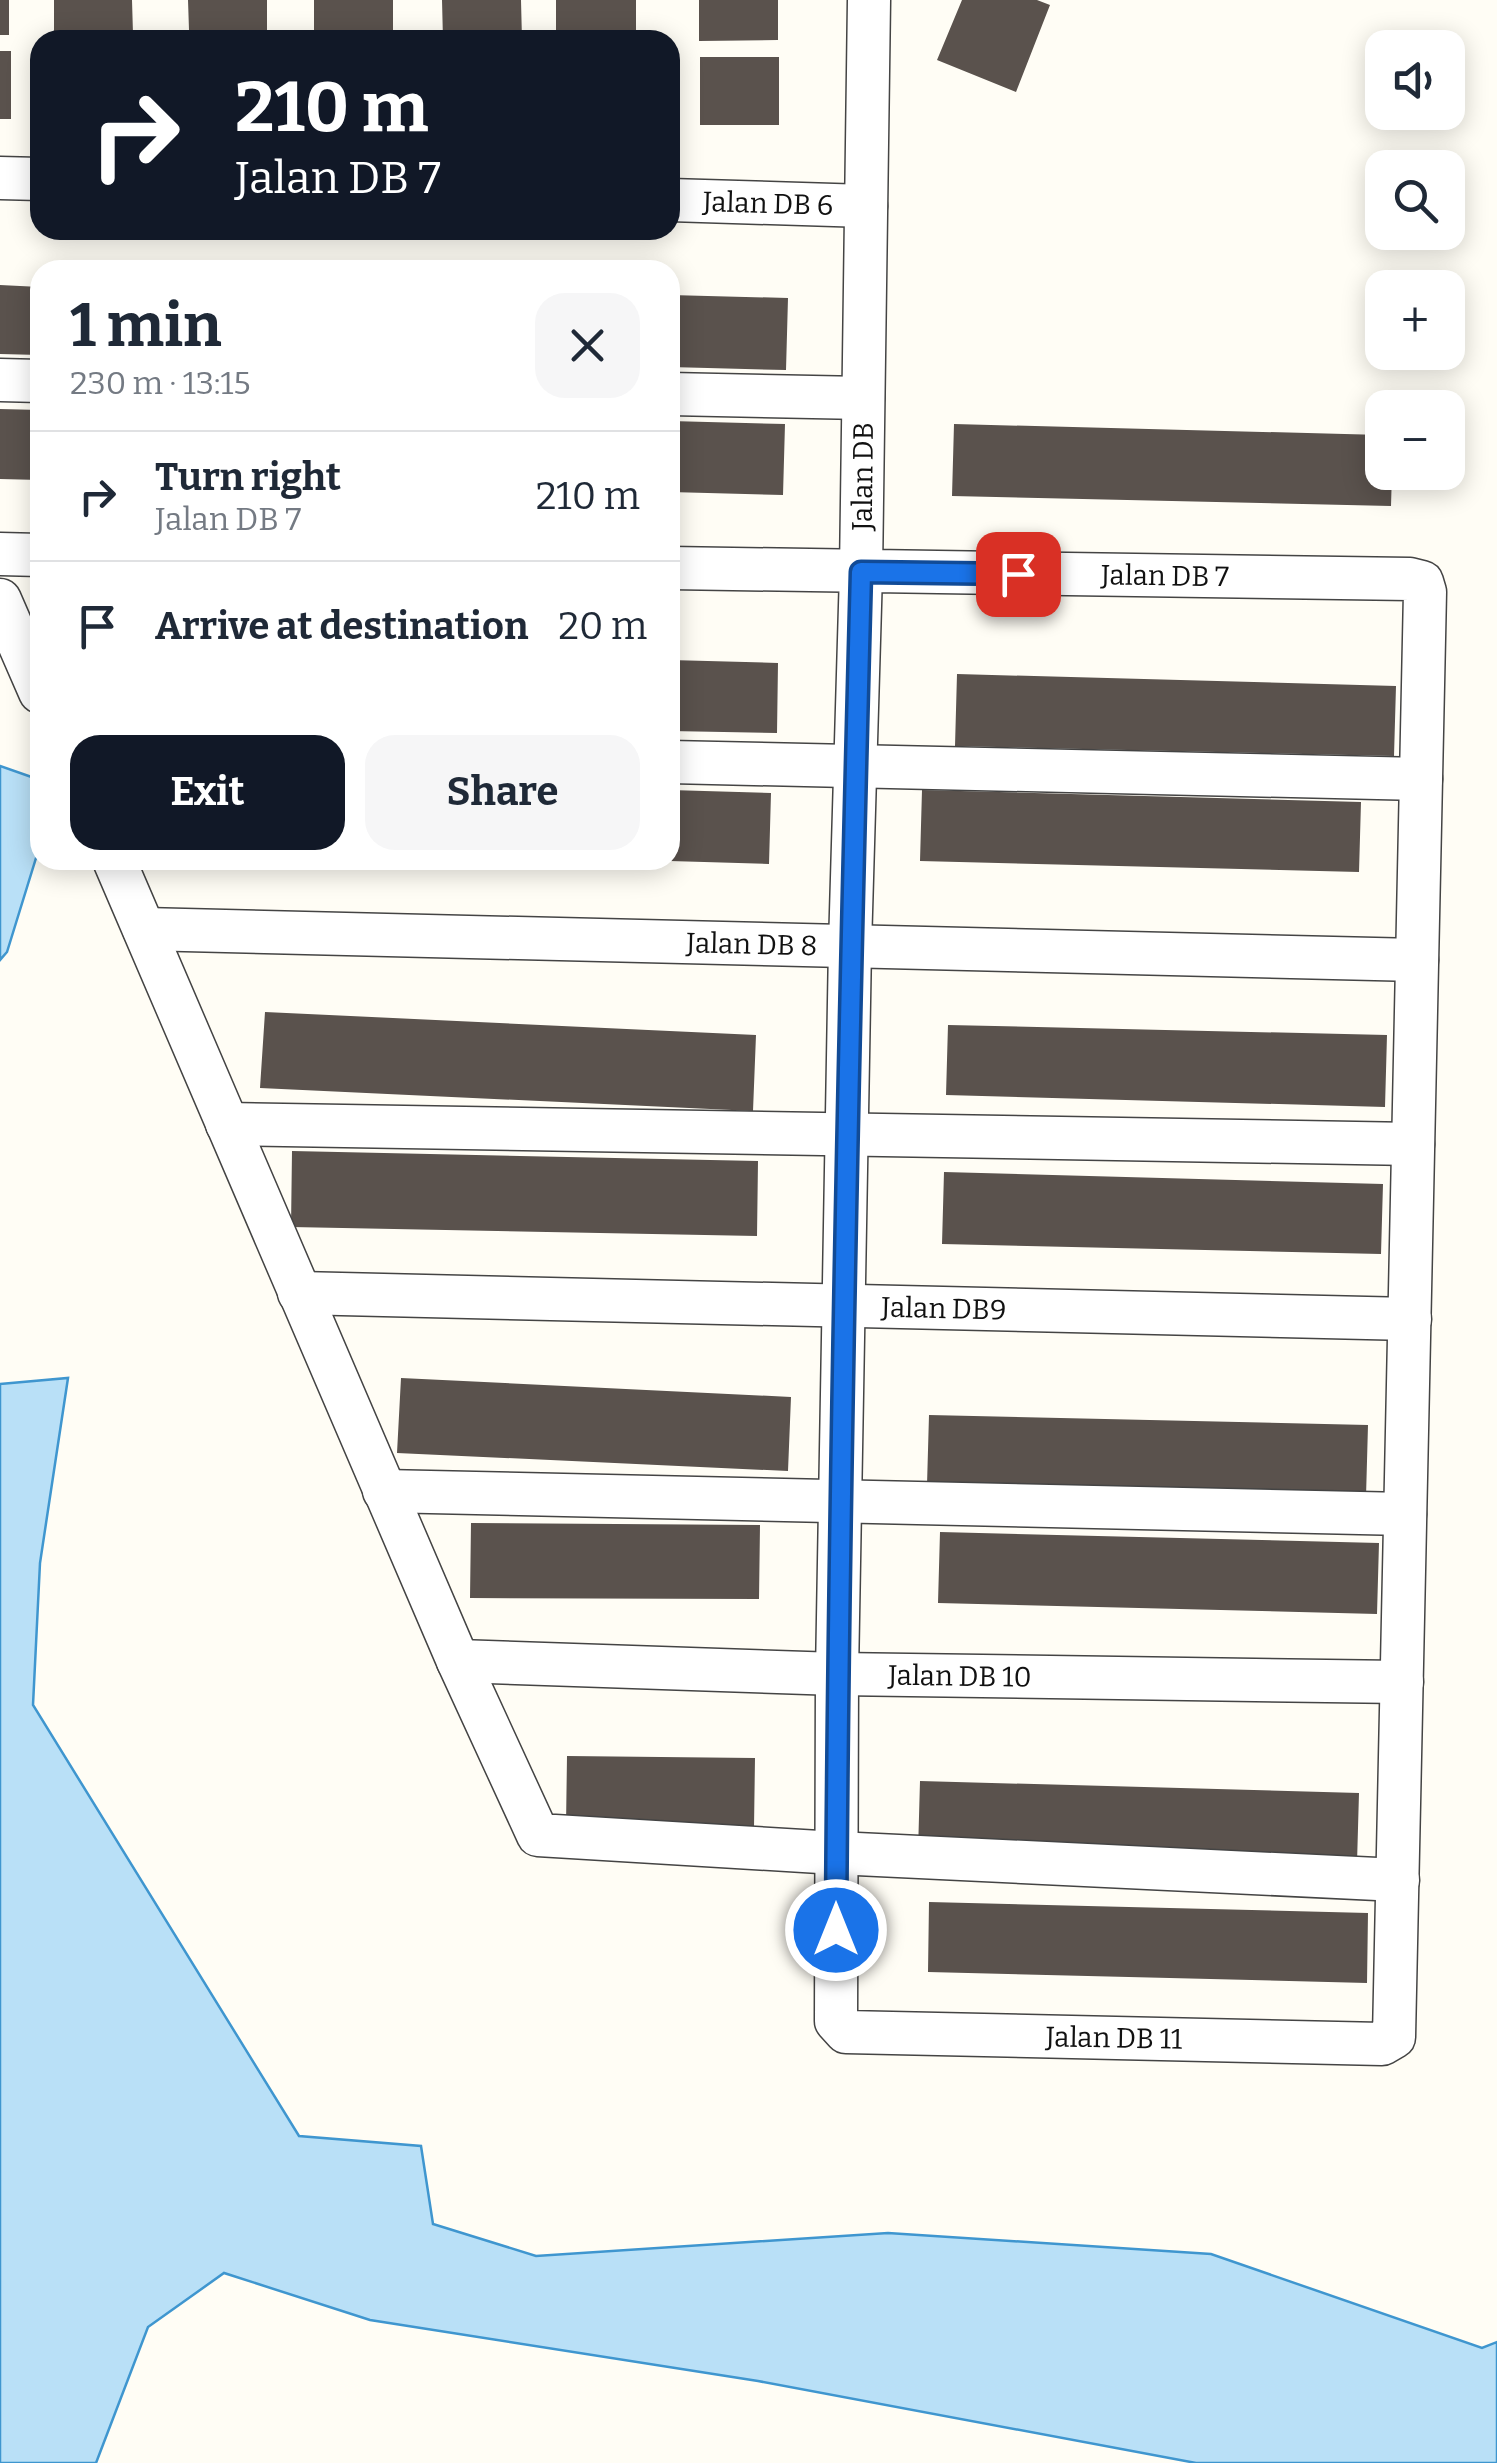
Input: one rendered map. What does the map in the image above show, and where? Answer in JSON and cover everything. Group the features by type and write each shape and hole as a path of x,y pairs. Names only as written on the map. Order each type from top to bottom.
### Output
{"street":[{"name":"Jalan DB","path":"846,2032 836,2021 835,2006 837,1674 869,0"},
{"path":"0,178 30,179"},
{"name":"Jalan DB 6","path":"680,200 866,206"},
{"path":"0,380 30,381"},
{"path":"680,394 863,398"},
{"path":"0,554 30,555"},
{"name":"Jalan DB 7","path":"680,568 1422,582 1425,592 1421,779"},
{"path":"0,600 30,669"},
{"path":"118,870 384,1491 538,1835 1398,1880 1421,779 680,762"},
{"name":"Jalan DB 8","path":"144,929 1417,960"},
{"path":"227,1124 1413,1144"},
{"name":"Jalan DB9","path":"299,1293 1410,1319"},
{"path":"384,1491 1406,1514"},
{"name":"Jalan DB 10","path":"458,1661 837,1674 1402,1682"},
{"name":"Jalan DB 11","path":"846,2032 1382,2044 1394,2037 1398,1880"}],"water":[{"path":"0,766 30,776 32,870 7,952 0,960"},
{"path":"68,1378 40,1563 33,1705 299,2136 421,2146 433,2224 536,2256 888,2233 1211,2254 1482,2348 1497,2342 1497,2463 1196,2463 758,2381 370,2320 224,2273 148,2327 96,2463 0,2463 0,1384"}],"building":[{"path":"0,0 9,0 9,35 0,35"},
{"path":"54,0 132,0 133,30 54,30"},
{"path":"188,0 267,0 267,30 189,30"},
{"path":"314,0 393,0 393,30 314,30"},
{"path":"442,0 521,0 522,30 443,30"},
{"path":"556,0 636,0 636,30 556,30"},
{"path":"699,0 778,0 778,40 699,41"},
{"path":"962,0 1037,0 1050,5 1016,92 937,60"},
{"path":"0,51 11,51 11,119 0,119"},
{"path":"700,57 779,57 779,125 700,125"},
{"path":"0,285 30,286 30,355 0,354"},
{"path":"680,295 788,298 786,370 680,367"},
{"path":"0,409 30,410 30,480 0,479"},
{"path":"680,421 785,424 783,495 680,492"},
{"path":"954,424 1365,435 1365,490 1391,490 1391,506 952,496"},
{"path":"680,660 778,663 777,733 680,731"},
{"path":"957,674 1396,686 1394,756 955,746"},
{"path":"680,790 771,793 769,864 680,861"},
{"path":"922,790 1361,802 1359,872 920,861"},
{"path":"265,1012 756,1035 753,1111 260,1088"},
{"path":"948,1025 1387,1035 1385,1107 946,1095"},
{"path":"292,1151 758,1161 757,1236 291,1227"},
{"path":"944,1172 1383,1184 1381,1254 942,1244"},
{"path":"401,1378 791,1397 788,1471 397,1453"},
{"path":"929,1415 1368,1425 1366,1497 927,1485"},
{"path":"471,1523 760,1525 759,1599 470,1598"},
{"path":"940,1532 1379,1543 1377,1614 938,1603"},
{"path":"567,1756 755,1758 754,1828 566,1826"},
{"path":"920,1781 1359,1793 1357,1863 918,1852"},
{"path":"929,1902 1368,1913 1367,1983 928,1972"}],"route":[{"path":"836,1930 850,946 861,572 1018,574"}]}
